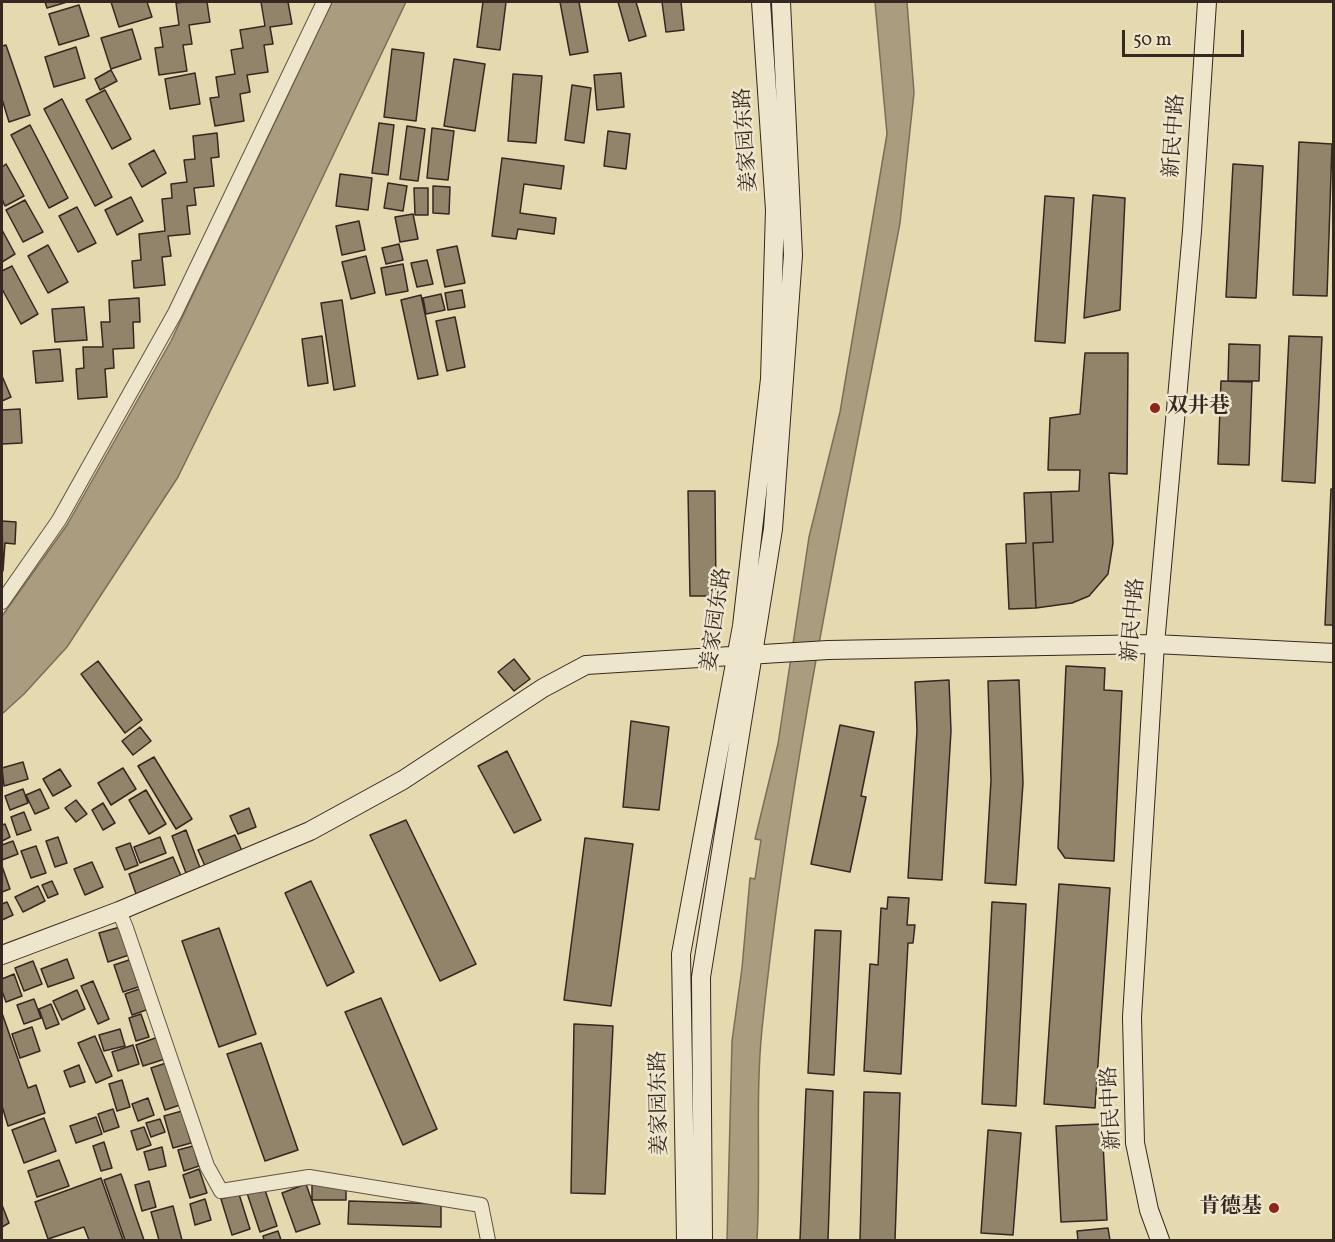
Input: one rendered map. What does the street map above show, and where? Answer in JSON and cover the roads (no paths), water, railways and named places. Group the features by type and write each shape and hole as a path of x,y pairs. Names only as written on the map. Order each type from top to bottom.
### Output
{"street":[{"path":"2,602 59,520 175,313 324,2"},
{"name":"姜家园东路","path":"703,1240 701,977 745,655 771,368 775,210 761,2"},
{"name":"姜家园东路","path":"686,1240 681,954 773,529 793,255 781,2"},
{"name":"新民中路","path":"1160,1240 1149,1210 1135,1143 1132,1017 1155,644 1192,231 1207,2"},
{"path":"2,955 118,911 310,831 403,780 543,688 586,665 828,650 1155,644 1334,653"},
{"path":"118,911 126,928 207,1166 221,1191 309,1177 480,1205 488,1240"}],"place":[{"name":"双井巷","path":"1155,408"},
{"name":"肯德基","path":"1274,1208"}]}
